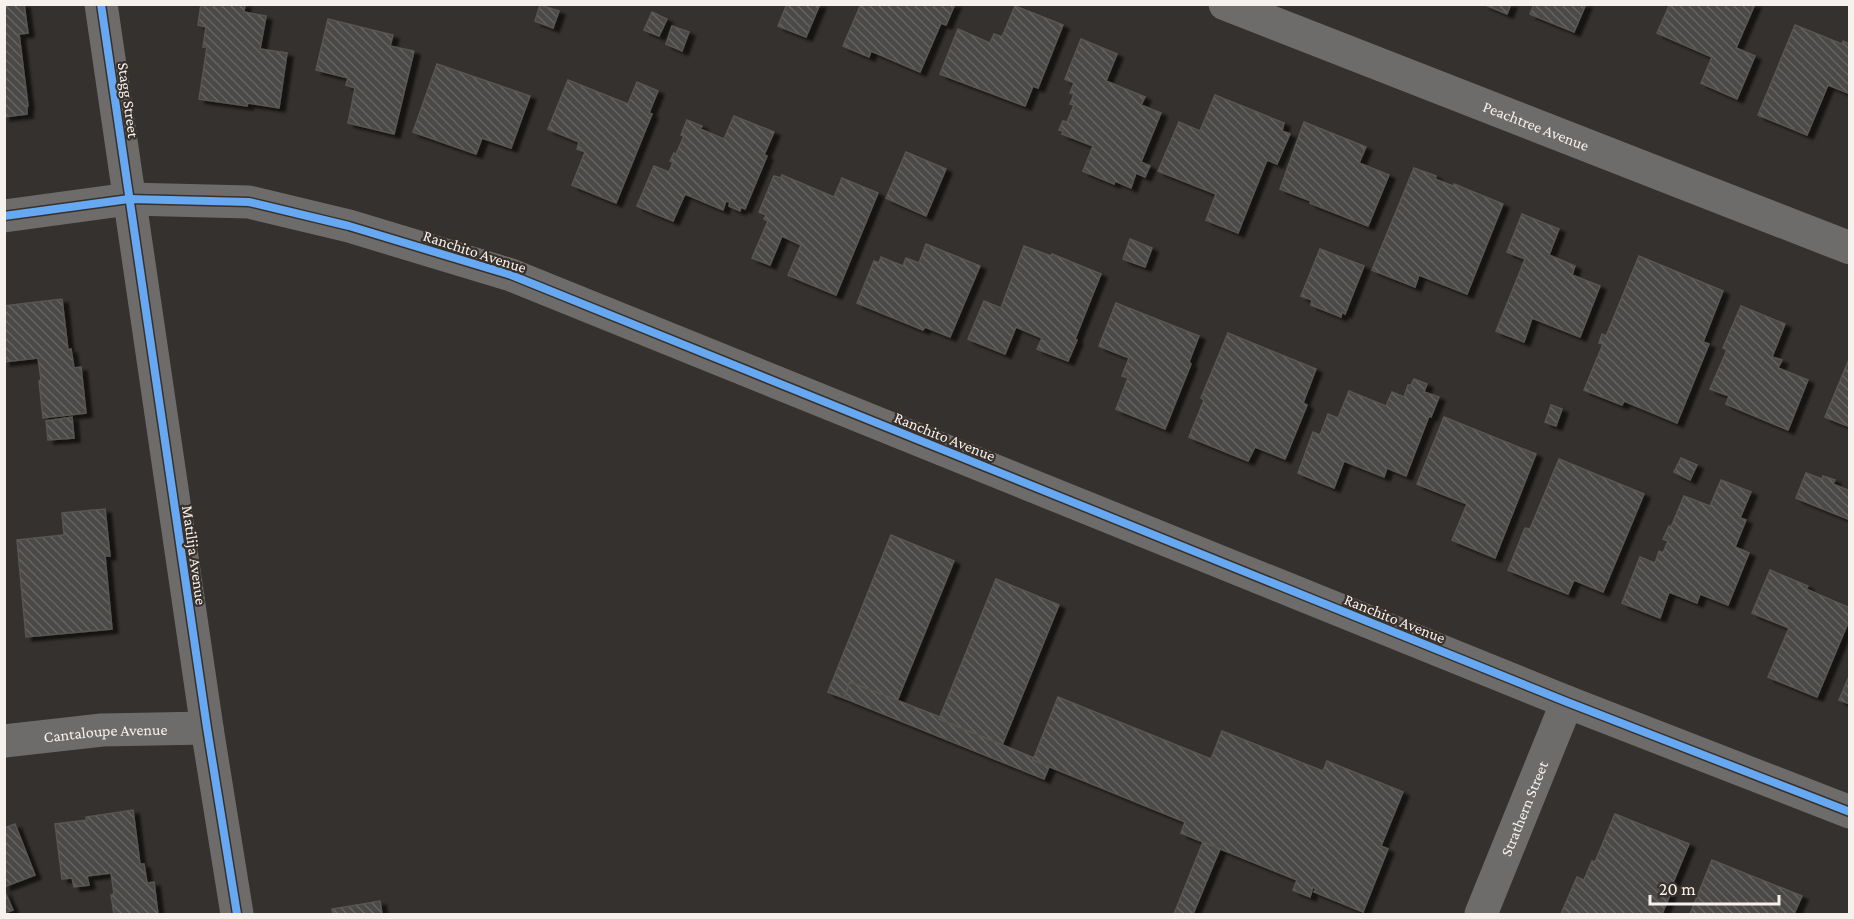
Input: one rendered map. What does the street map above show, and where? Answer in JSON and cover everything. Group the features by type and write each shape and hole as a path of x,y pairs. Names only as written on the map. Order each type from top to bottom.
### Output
{"street":[{"name":"Stagg Street","path":"101,4 129,199"},
{"name":"Peachtree Avenue","path":"1225,4 1850,248"},
{"name":"Ranchito Avenue","path":"4,216 129,199 249,202 349,226 511,275 1567,702 1850,812"},
{"name":"Matilija Avenue","path":"129,199 237,915"},
{"name":"Strathern Street","path":"1481,915 1567,702"},
{"name":"Cantaloupe Avenue","path":"4,741 102,730 207,728"}],"building":[{"path":"4,4 24,4 28,33 19,34 28,106 27,114 4,117"},
{"path":"201,4 245,4 244,12 266,16 260,49 287,53 279,108 199,99 207,47 203,47 206,27 198,25"},
{"path":"787,4 820,4 806,37 778,26"},
{"path":"861,4 955,4 946,25 941,23 920,72 871,51 869,57 843,46"},
{"path":"1483,4 1511,4 1507,14"},
{"path":"1534,4 1586,4 1574,32 1530,14"},
{"path":"1670,4 1755,4 1736,48 1755,56 1737,99 1701,83 1712,57 1657,33"},
{"path":"540,5 559,11 553,28 535,21"},
{"path":"1015,6 1063,25 1038,88 1033,86 1025,106 940,74 958,29 990,43 994,34 1002,37"},
{"path":"652,12 667,19 659,36 644,30"},
{"path":"328,19 393,35 390,46 414,51 394,134 348,123 355,88 346,85 348,78 316,70"},
{"path":"1795,25 1842,44 1843,41 1850,44 1850,94 1828,85 1807,135 1758,115"},
{"path":"672,26 689,32 682,51 666,44"},
{"path":"1081,39 1117,54 1106,81 1145,97 1141,105 1161,113 1141,162 1150,166 1145,177 1136,173 1131,188 1115,181 1114,184 1083,171 1093,146 1062,134 1063,131 1059,130 1063,121 1067,122 1074,105 1070,104 1074,94 1070,93 1074,83 1065,79"},
{"path":"437,64 530,96 511,148 482,138 476,154 413,132"},
{"path":"568,80 628,104 637,82 658,91 649,113 652,114 616,203 572,185 585,152 577,149 579,142 548,129"},
{"path":"1215,95 1284,123 1282,131 1290,134 1277,164 1267,160 1238,233 1206,220 1216,194 1158,171 1179,122 1200,131"},
{"path":"734,116 774,132 764,155 767,156 745,209 741,207 740,211 729,206 730,202 726,201 723,210 685,194 673,221 637,206 654,166 669,172 673,162 670,161 674,153 676,154 684,136 681,135 687,120 702,126 700,129 724,139"},
{"path":"1304,122 1366,147 1359,163 1389,175 1368,226 1280,189"},
{"path":"906,152 946,169 926,216 886,198"},
{"path":"1414,168 1436,176 1435,179 1453,186 1454,184 1503,204 1467,294 1419,275 1415,287 1372,270"},
{"path":"782,175 834,197 842,178 878,193 836,295 788,275 801,245 782,236 770,265 752,258 768,221 764,219 766,215 759,212 774,176 781,178"},
{"path":"1522,214 1559,229 1549,255 1575,266 1572,275 1600,286 1580,337 1532,318 1524,342 1496,331 1525,259 1507,252"},
{"path":"1130,239 1152,248 1145,267 1123,259"},
{"path":"926,244 980,266 950,337 925,327 923,330 857,303 874,261 879,263 881,257 903,266 906,258 919,263"},
{"path":"1024,246 1051,256 1052,254 1101,274 1068,361 1037,349 1042,338 1016,327 1005,354 968,339 984,301 1001,308"},
{"path":"1320,249 1364,266 1345,314 1342,312 1341,317 1311,305 1312,300 1301,296"},
{"path":"1639,256 1723,291 1703,342 1709,344 1677,423 1624,401 1622,405 1584,390 1603,344 1599,343 1602,334 1606,336"},
{"path":"62,299 68,350 71,349 74,368 81,367 86,413 43,418 38,358 4,362 4,306"},
{"path":"1116,303 1199,336 1189,362 1191,364 1165,429 1116,409 1128,378 1122,376 1129,358 1099,346"},
{"path":"1741,306 1785,324 1772,357 1782,360 1778,368 1808,380 1788,430 1726,404 1729,396 1710,389 1727,350 1723,348"},
{"path":"1228,333 1316,369 1303,403 1307,405 1285,459 1255,447 1248,461 1189,437 1204,400 1201,398"},
{"path":"1850,357 1850,427 1825,417"},
{"path":"1414,379 1427,384 1424,392 1439,397 1431,417 1429,416 1406,476 1387,468 1384,477 1344,461 1334,488 1298,473 1313,432 1320,435 1328,414 1338,418 1349,391 1386,406 1392,392 1404,397 1408,385 1411,385"},
{"path":"1551,405 1562,409 1556,426 1545,422"},
{"path":"72,417 74,438 48,440 46,421"},
{"path":"1444,417 1536,454 1495,558 1452,540 1467,504 1417,484"},
{"path":"1681,458 1697,465 1690,480 1674,472"},
{"path":"1559,459 1644,494 1603,592 1574,580 1568,594 1508,570 1525,528 1530,529"},
{"path":"1806,473 1822,479 1823,476 1835,480 1833,484 1850,491 1850,520 1796,498"},
{"path":"1721,480 1751,492 1740,518 1746,520 1735,547 1749,553 1728,605 1700,594 1697,603 1669,592 1660,618 1622,603 1640,557 1655,563 1659,551 1663,553 1668,541 1663,539 1669,526 1671,527 1684,496 1710,506"},
{"path":"105,509 110,556 105,556 112,629 26,637 17,540 64,535 62,513"},
{"path":"891,535 954,561 897,701 850,682 844,698 828,692"},
{"path":"1770,570 1808,586 1806,589 1850,608 1850,618 1817,697 1768,677 1789,628 1752,613"},
{"path":"996,579 1059,605 1002,745 939,719"},
{"path":"1850,674 1850,704 1839,700"},
{"path":"850,682 940,717 939,719 1034,758 1033,760 1049,767 1044,779 844,698"},
{"path":"1058,697 1211,759 1222,731 1323,771 1327,761 1403,792 1381,846 1388,849 1363,912 1314,892 1316,889 1313,887 1310,897 1293,890 1297,880 1181,833 1185,822 1033,760"},
{"path":"133,810 140,864 144,864 147,883 154,882 158,914 114,914 111,873 87,876 89,885 74,887 72,878 62,879 55,824"},
{"path":"1615,814 1689,844 1662,914 1561,914 1577,877 1584,880 1592,861 1595,862"},
{"path":"15,824 35,875 4,887 4,828"},
{"path":"1203,842 1220,849 1193,914 1174,914"},
{"path":"1712,860 1802,896 1794,914 1690,914"},
{"path":"4,890 13,910 4,913"},
{"path":"380,901 382,914 333,914 332,909"}],"cycle path":[{"path":"101,4 207,728 237,914"},
{"path":"4,216 129,199 249,202 349,226 511,275 1567,702 1850,812"}]}
